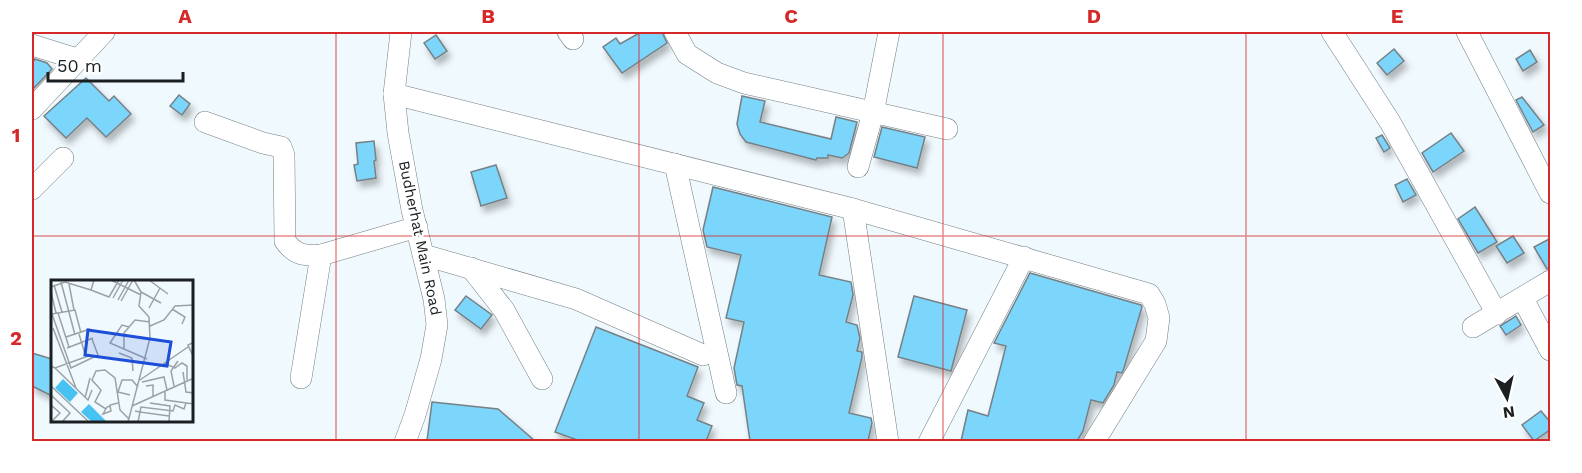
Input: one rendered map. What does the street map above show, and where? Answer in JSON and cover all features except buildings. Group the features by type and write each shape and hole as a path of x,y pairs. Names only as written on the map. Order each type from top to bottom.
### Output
{"street":[{"path":"32,109 105,32"},
{"name":"Budherhat Main Road","path":"401,32 394,94 399,133 437,325 431,359 405,441"},
{"path":"675,32 687,54 717,73 744,83 947,129"},
{"path":"858,167 873,114 889,32"},
{"path":"1332,32 1390,122 1497,314"},
{"path":"1467,32 1551,193"},
{"path":"32,45 77,59"},
{"path":"394,94 853,209 1149,294 1159,318 1156,341 1094,441"},
{"path":"205,122 263,143 281,147 284,155 285,241 292,251 305,256 321,255 417,227"},
{"path":"32,189 63,158"},
{"path":"675,164 726,393"},
{"path":"853,209 888,441"},
{"path":"301,378 321,255"},
{"path":"424,255 576,298 703,355"},
{"path":"929,441 1024,257"},
{"path":"471,268 504,310 542,379"},
{"path":"1473,327 1551,281"},
{"path":"1523,299 1551,350"}]}
